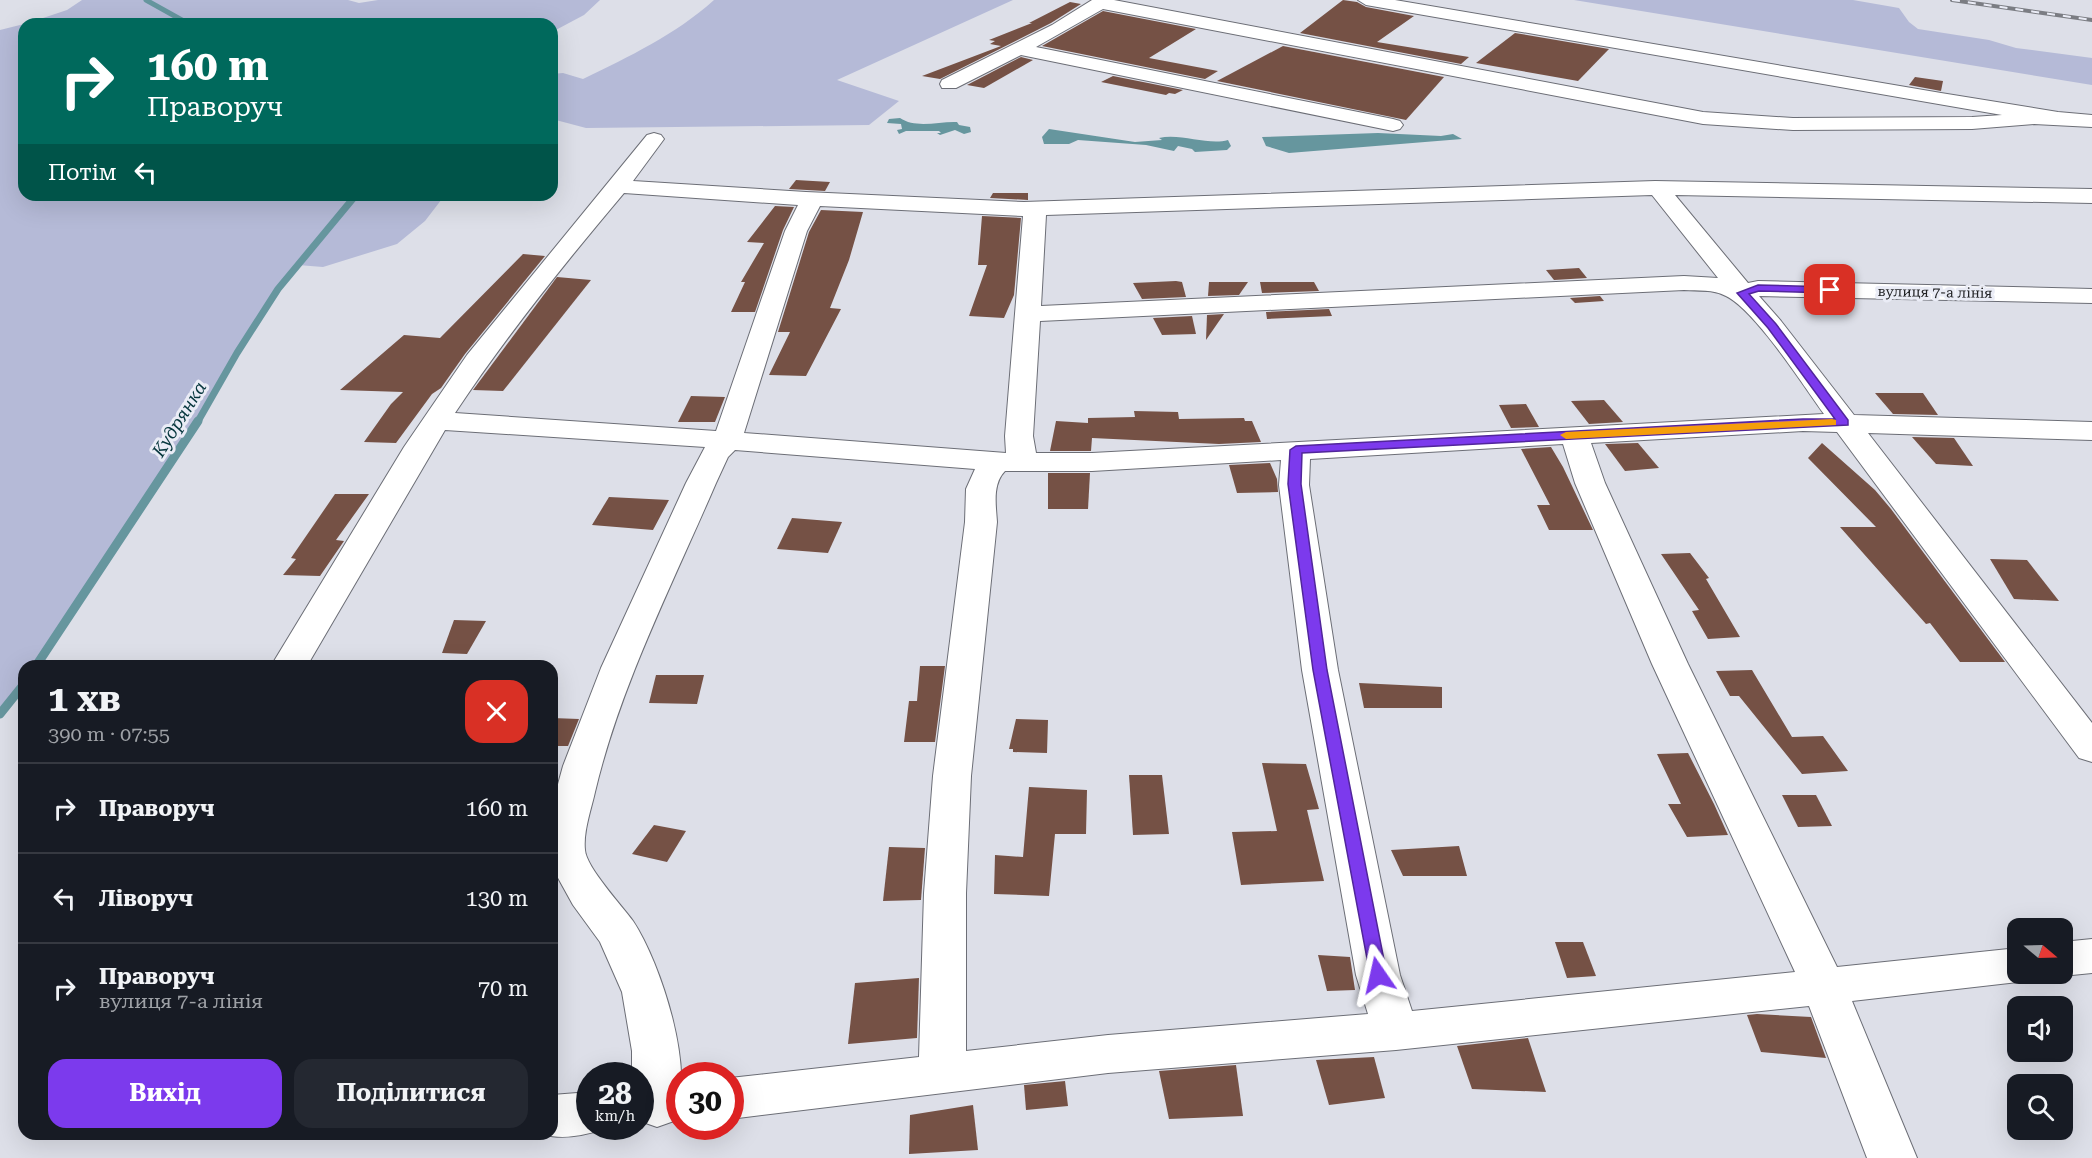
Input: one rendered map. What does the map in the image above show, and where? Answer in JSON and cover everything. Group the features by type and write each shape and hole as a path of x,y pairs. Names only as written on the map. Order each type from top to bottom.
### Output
{"street":[{"path":"1366,0 2058,118 2092,121"},
{"path":"949,84 1058,29 1102,2 1703,118 1793,123 1972,123 2058,118"},
{"path":"1018,49 1393,125"},
{"path":"293,660 437,420 476,361 654,139"},
{"path":"618,186 812,199 1035,209 1658,188 2092,196"},
{"path":"1658,188 1772,326 2092,749"},
{"path":"659,1106 655,1051 644,992 618,934 588,894 564,852 569,817 582,766 619,668 701,483 715,454 727,441 763,339 796,231 812,199"},
{"path":"942,1074 945,893 952,776 981,522 980,489 986,471 1009,462 1019,436 1035,209"},
{"path":"1029,314 1684,283 1722,285 1743,293"},
{"name":"вулиця 7-а лінія","path":"1743,293 1758,288 2092,296"},
{"path":"437,420 1009,462 1092,462 1803,422 2092,431"},
{"path":"1574,435 1590,483 1670,664 1824,987 1892,1158"},
{"path":"1296,450 1294,484 1320,670 1378,975 1396,1031"},
{"path":"2073,958 2092,956"},
{"path":"744,1097 1108,1054 1396,1031 2007,966"},
{"path":"558,1116 576,1114"}],"shaded area":[{"path":"82,0 348,0 359,3 378,0 600,0 584,15 558,29 558,18 43,18 67,10"},
{"path":"714,0 1013,0 837,80 899,101 869,125 586,128 558,121 558,73 583,79 668,34"},
{"path":"1574,0 1853,0 1899,8 1909,22 1918,29 1989,40 2016,48 2092,58 2092,85"},
{"path":"18,26 18,201 440,201 425,221 397,244 323,267 298,265 268,305 171,463 40,660 18,660 18,692 0,714 0,30"},
{"path":"900,118 921,124 957,122 959,125 970,127 971,132 964,134 955,130 940,135 937,133 941,133 939,131 906,131 899,134 897,130 902,129 901,124 887,123 889,119"},
{"path":"1049,129 1135,142 1162,140 1159,138 1168,137 1212,142 1228,140 1231,146 1227,150 1195,152 1192,149 1178,146 1174,151 1146,145 1078,140 1069,144 1044,144 1042,137"},
{"path":"1378,133 1441,136 1453,134 1462,139 1289,153 1266,146 1262,137"}],"building":[{"path":"1343,0 1414,16 1377,42 1469,57 1461,64 1300,33"},
{"path":"1070,2 1081,4 1051,23 940,79 922,76 1001,46 990,44 995,41 989,40 1032,23 1029,23"},
{"path":"1103,11 1196,29 1149,58 1218,71 1205,79 1042,46"},
{"path":"1515,33 1609,49 1578,81 1476,63"},
{"path":"1283,46 1444,77 1406,120 1217,81"},
{"path":"1021,57 1033,60 984,88 967,85"},
{"path":"1113,76 1183,90 1166,95 1101,82"},
{"path":"1915,77 1943,81 1941,91 1909,85"},
{"path":"796,180 830,182 825,191 789,189"},
{"path":"993,193 1028,193 1028,200 990,198"},
{"path":"775,206 794,207 783,230 755,312 731,312 745,282 741,282 764,243 747,242"},
{"path":"821,210 863,212 849,260 830,308 841,309 806,376 769,375 790,332 778,332 809,232"},
{"path":"982,216 1021,218 1014,295 1004,318 969,316 987,265 978,265"},
{"path":"523,254 545,256 465,354 441,388 432,394 396,443 364,442 391,404 403,392 340,390 404,335 440,338"},
{"path":"1579,268 1587,278 1554,280 1546,270"},
{"path":"557,277 591,280 503,391 473,390"},
{"path":"1182,282 1186,297 1142,299 1133,283"},
{"path":"1209,282 1248,282 1239,295 1208,296"},
{"path":"1260,282 1314,282 1319,291 1262,293"},
{"path":"1600,296 1604,301 1575,303 1570,298"},
{"path":"1329,309 1332,316 1267,319 1266,312"},
{"path":"1224,314 1206,340 1207,315"},
{"path":"1192,316 1196,334 1162,335 1153,318"},
{"path":"1875,393 1923,393 1938,415 1893,414"},
{"path":"691,396 725,397 715,422 678,422"},
{"path":"1604,400 1623,422 1589,424 1571,401"},
{"path":"1526,404 1539,427 1511,428 1499,405"},
{"path":"1134,411 1178,412 1179,419 1244,418 1245,421 1252,421 1261,442 1219,444 1092,438 1091,451 1050,451 1056,421 1088,423 1088,418 1135,417"},
{"path":"1912,437 1954,438 1973,466 1936,464"},
{"path":"1638,443 1659,468 1625,471 1605,444"},
{"path":"1822,443 1875,490 1891,509 2005,662 1960,662 1930,623 1926,624 1840,527 1876,527 1808,458"},
{"path":"1551,447 1593,530 1549,530 1537,505 1550,505 1521,449"},
{"path":"1270,463 1277,479 1278,492 1237,493 1229,465"},
{"path":"1048,473 1090,473 1088,509 1048,509"},
{"path":"335,494 369,494 336,540 344,541 320,576 283,575 296,559 291,558"},
{"path":"609,497 669,500 653,530 592,525"},
{"path":"792,518 842,522 828,553 777,549"},
{"path":"1690,553 1709,578 1706,579 1740,637 1708,639 1692,611 1699,610 1661,554"},
{"path":"1990,559 2027,560 2059,601 2014,599"},
{"path":"454,620 486,621 467,654 442,653"},
{"path":"920,666 945,666 935,742 904,742 909,701 917,701"},
{"path":"1752,670 1792,737 1823,736 1848,771 1802,774 1739,696 1730,696 1716,671"},
{"path":"656,675 704,675 697,704 649,703"},
{"path":"1359,683 1442,687 1442,708 1364,708"},
{"path":"558,718 579,719 568,746 558,746"},
{"path":"1016,719 1048,720 1047,753 1013,752 1013,749 1009,749"},
{"path":"1688,753 1728,835 1687,837 1668,804 1681,804 1657,754"},
{"path":"1262,763 1306,764 1319,809 1307,810 1324,881 1241,885 1232,832 1277,831"},
{"path":"1129,775 1162,775 1169,834 1133,835"},
{"path":"1029,787 1087,790 1086,834 1055,834 1049,896 994,894 995,855 1023,857"},
{"path":"1782,795 1816,795 1832,826 1798,827"},
{"path":"654,825 686,831 667,862 632,854"},
{"path":"1459,846 1467,876 1403,876 1391,850"},
{"path":"889,847 925,848 921,900 883,901"},
{"path":"1555,942 1583,942 1596,976 1567,978"},
{"path":"1318,955 1350,957 1355,990 1327,991"},
{"path":"919,978 917,1038 848,1044 855,983"},
{"path":"1747,1015 1811,1017 1826,1058 1761,1052"},
{"path":"1528,1038 1546,1092 1472,1089 1457,1046"},
{"path":"1374,1057 1385,1098 1329,1105 1316,1060"},
{"path":"1236,1065 1243,1116 1169,1119 1159,1071"},
{"path":"1065,1081 1068,1106 1026,1110 1024,1085"},
{"path":"973,1105 978,1150 909,1154 910,1115"}],"waterway":[{"name":"Кудрянка","path":"146,0 178,18"},
{"name":"Кудрянка","path":"197,423 237,353 278,289 351,201"},
{"name":"Кудрянка","path":"40,660 198,421"},
{"name":"Кудрянка","path":"0,714 18,692"}],"railway":[{"path":"1952,0 2092,20"}],"slow traffic":[{"path":"1566,435 1803,422 1832,423"}],"route":[{"path":"1378,975 1320,670 1294,484 1296,450 1803,422 1844,423 1772,326 1743,293 1758,288 1830,290"}]}
